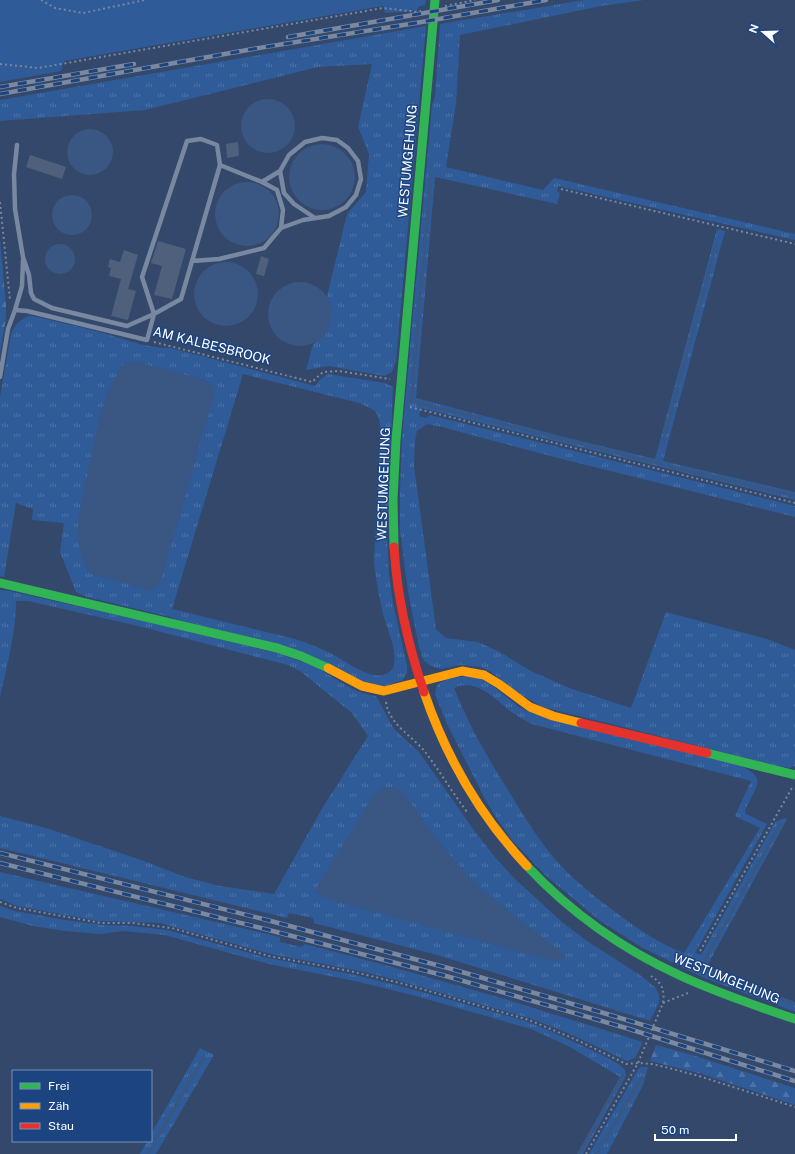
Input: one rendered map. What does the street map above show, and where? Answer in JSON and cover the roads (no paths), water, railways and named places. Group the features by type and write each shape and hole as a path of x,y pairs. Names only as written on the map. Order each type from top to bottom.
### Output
{"main road":[{"name":"WESTUMGEHUNG","path":"435,0 401,380 393,498 396,563 402,607 420,681 444,742 482,810 502,837 562,899 586,918 635,952 672,971 725,994 795,1019"},
{"path":"0,583 277,648 308,658 328,668 342,678 372,690 384,691 462,671 478,673 499,684 530,707 553,716 795,774"}],"lane":[{"path":"192,261 219,258 264,248 281,228 303,220 329,216 346,207 356,195 360,179 358,161 348,148 337,140 322,138 304,142 289,155 280,171 262,182"},
{"path":"17,145 14,174 15,209 23,257 29,276 31,293 34,299 52,308 127,326 154,314 181,299 220,165 217,145 201,139 187,141 142,277 154,314"},
{"path":"220,165 262,182 277,190 283,210 281,228"},
{"path":"280,171 284,193 294,204 315,218"},
{"path":"0,377 8,329 22,286 23,257"},
{"name":"AM KALBESBROOK","path":"15,310 27,311 147,340 154,314"}],"waterway":[{"path":"431,175 411,401 481,418"},
{"path":"662,445 716,245"},
{"path":"491,421 661,464"},
{"path":"669,466 795,496"},
{"path":"780,825 706,958 701,970 795,1004"},
{"path":"148,1154 204,1057"},
{"path":"579,1154 622,1077"},
{"path":"597,1154 642,1077"}],"railway":[{"path":"288,37 498,0"},
{"path":"0,94 253,49 416,23 546,0"},
{"path":"0,87 134,64"},
{"path":"0,853 267,920 448,968 795,1071"},
{"path":"0,863 446,976 626,1028 795,1081"}]}
